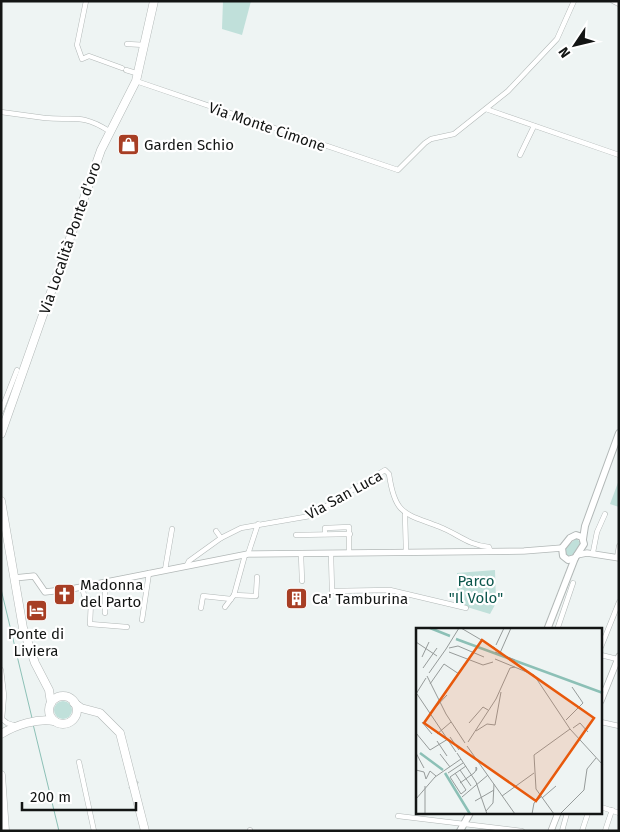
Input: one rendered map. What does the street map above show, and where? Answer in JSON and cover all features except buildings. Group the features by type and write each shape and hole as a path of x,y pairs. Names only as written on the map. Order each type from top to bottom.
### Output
{"main road":[{"name":"Via Località Ponte d'oro","path":"1,434 101,150 109,131 138,78 154,1"},
{"path":"548,628 566,576 584,541 585,526 619,433"},
{"path":"1,501 23,628 35,662 49,690 49,714 54,721"},
{"path":"566,576 562,548 570,538 585,526"},
{"path":"576,534 584,541"},
{"path":"564,557 576,556"},
{"path":"49,690 60,697 68,698 88,710 100,713 120,733 145,831"},
{"path":"41,719 50,705 60,697"},
{"path":"74,703 75,716"},
{"path":"1,728 13,727 41,719 64,724 88,710"},
{"path":"1,734 13,727"},
{"path":"1,775 5,831"},
{"path":"460,831 469,814"}],"street":[{"name":"Via Monte Cimone","path":"86,1 77,45 82,59 89,56 124,69 138,78 398,170 425,143 431,139 454,134 486,109"},
{"path":"574,1 557,39 515,84 486,109 619,155"},
{"path":"613,1 619,4"},
{"path":"127,44 145,44"},
{"path":"1,112 46,118 77,118 94,122 109,131"},
{"path":"520,155 534,126"},
{"path":"1,411 17,370"},
{"name":"Via San Luca","path":"187,565 189,561 221,538 258,524 310,516 385,470 389,474 393,498 405,514"},
{"path":"406,552 405,514 441,527 462,540 490,547 490,550"},
{"path":"596,553 597,532 605,514"},
{"path":"225,607 232,597 258,524"},
{"path":"165,570 172,529"},
{"path":"216,531 221,538"},
{"path":"296,535 350,534 349,553"},
{"path":"584,541 596,553"},
{"path":"576,556 596,553 618,558 619,546"},
{"path":"14,578 34,576 45,592 82,588 187,565 247,555 547,550 562,548"},
{"path":"547,550 564,557"},
{"path":"300,554 302,581"},
{"path":"331,554 332,591 390,590 466,608"},
{"path":"13,564 21,574 26,576"},
{"path":"142,620 149,573"},
{"path":"201,608 203,596 256,596 257,577"},
{"path":"105,613 106,583"},
{"path":"558,628 573,583"},
{"path":"82,588 84,595 91,601 90,624 127,627"},
{"path":"602,645 617,614 619,602"},
{"path":"602,655 618,657 602,698"},
{"path":"1,670 4,683 2,720 13,727"},
{"path":"1,690 4,683"},
{"path":"602,722 619,726"},
{"path":"79,762 94,831"},
{"path":"602,807 619,813"},
{"path":"605,831 612,810"},
{"path":"551,831 558,814"},
{"path":"562,831 567,814"},
{"path":"582,831 588,814"},
{"path":"398,816 522,831"}],"green space":[{"path":"223,1 251,1 242,35 222,29"},
{"path":"619,480 619,507 610,504"},
{"path":"576,538 581,543 571,557 566,556 564,550"},
{"name":"Parco \"Il Volo\"","path":"495,570 496,603 490,614 457,604 457,573"},
{"path":"63,701 69,704 72,710 69,716 63,719 57,716 54,710 57,704"}],"waterway":[{"path":"1,589 32,718"},
{"path":"33,724 59,831"}],"tunnel":[{"path":"130,789 138,780"}],"place":[{"name":"Garden Schio","path":"128,145"},
{"name":"Madonna del Parto","path":"64,594"},
{"name":"Ca' Tamburina","path":"296,599"},
{"name":"Ponte di Liviera","path":"36,611"}]}
